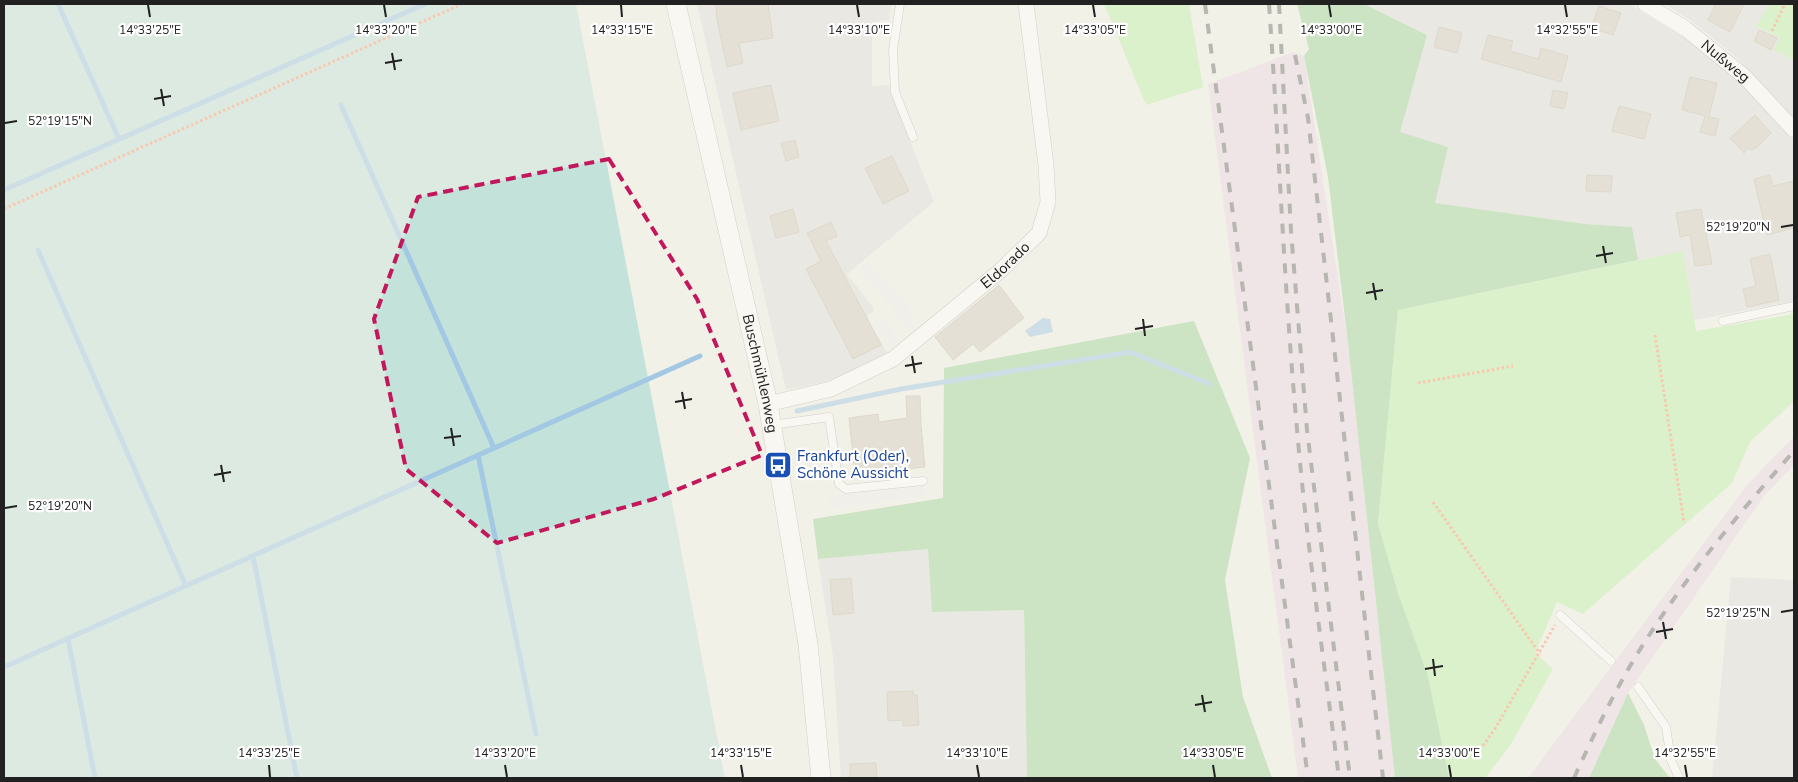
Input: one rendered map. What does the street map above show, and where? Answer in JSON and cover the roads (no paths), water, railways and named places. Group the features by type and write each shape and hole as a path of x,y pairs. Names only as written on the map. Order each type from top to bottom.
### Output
{"street":[{"name":"Buschmühlenweg","path":"676,4 772,425 808,644 821,778"},
{"name":"Eldorado","path":"768,404 832,389 892,359 1000,270 1039,233 1048,202 1046,165 1026,4"},
{"name":"Nußweg","path":"1645,4 1686,29 1745,77 1794,130"}],"lane":[{"path":"900,4 892,50 895,92 913,137"},
{"path":"1723,320 1794,306"},
{"path":"772,425 829,417 839,484 846,489 923,481"},
{"path":"1560,615 1611,661"},
{"path":"1638,687 1666,727 1671,760 1679,778"}],"waterway":[{"path":"58,4 119,139"},
{"path":"4,190 425,4"},
{"path":"341,105 494,448"},
{"path":"38,250 186,586"},
{"path":"797,411 901,389 1130,352 1210,384"},
{"path":"4,667 700,356"},
{"path":"478,455 536,734"},
{"path":"253,556 297,778"},
{"path":"68,639 95,778"}],"railway":[{"path":"1205,4 1308,778"},
{"path":"1269,4 1297,429 1311,560 1339,778"},
{"path":"1279,4 1291,231 1307,430 1350,778"},
{"path":"1295,55 1308,118 1383,778"},
{"path":"1574,778 1618,688 1664,612 1718,541 1794,451"}],"place":[{"name":"Frankfurt (Oder), Schöne Aussicht","path":"778,465"}]}
